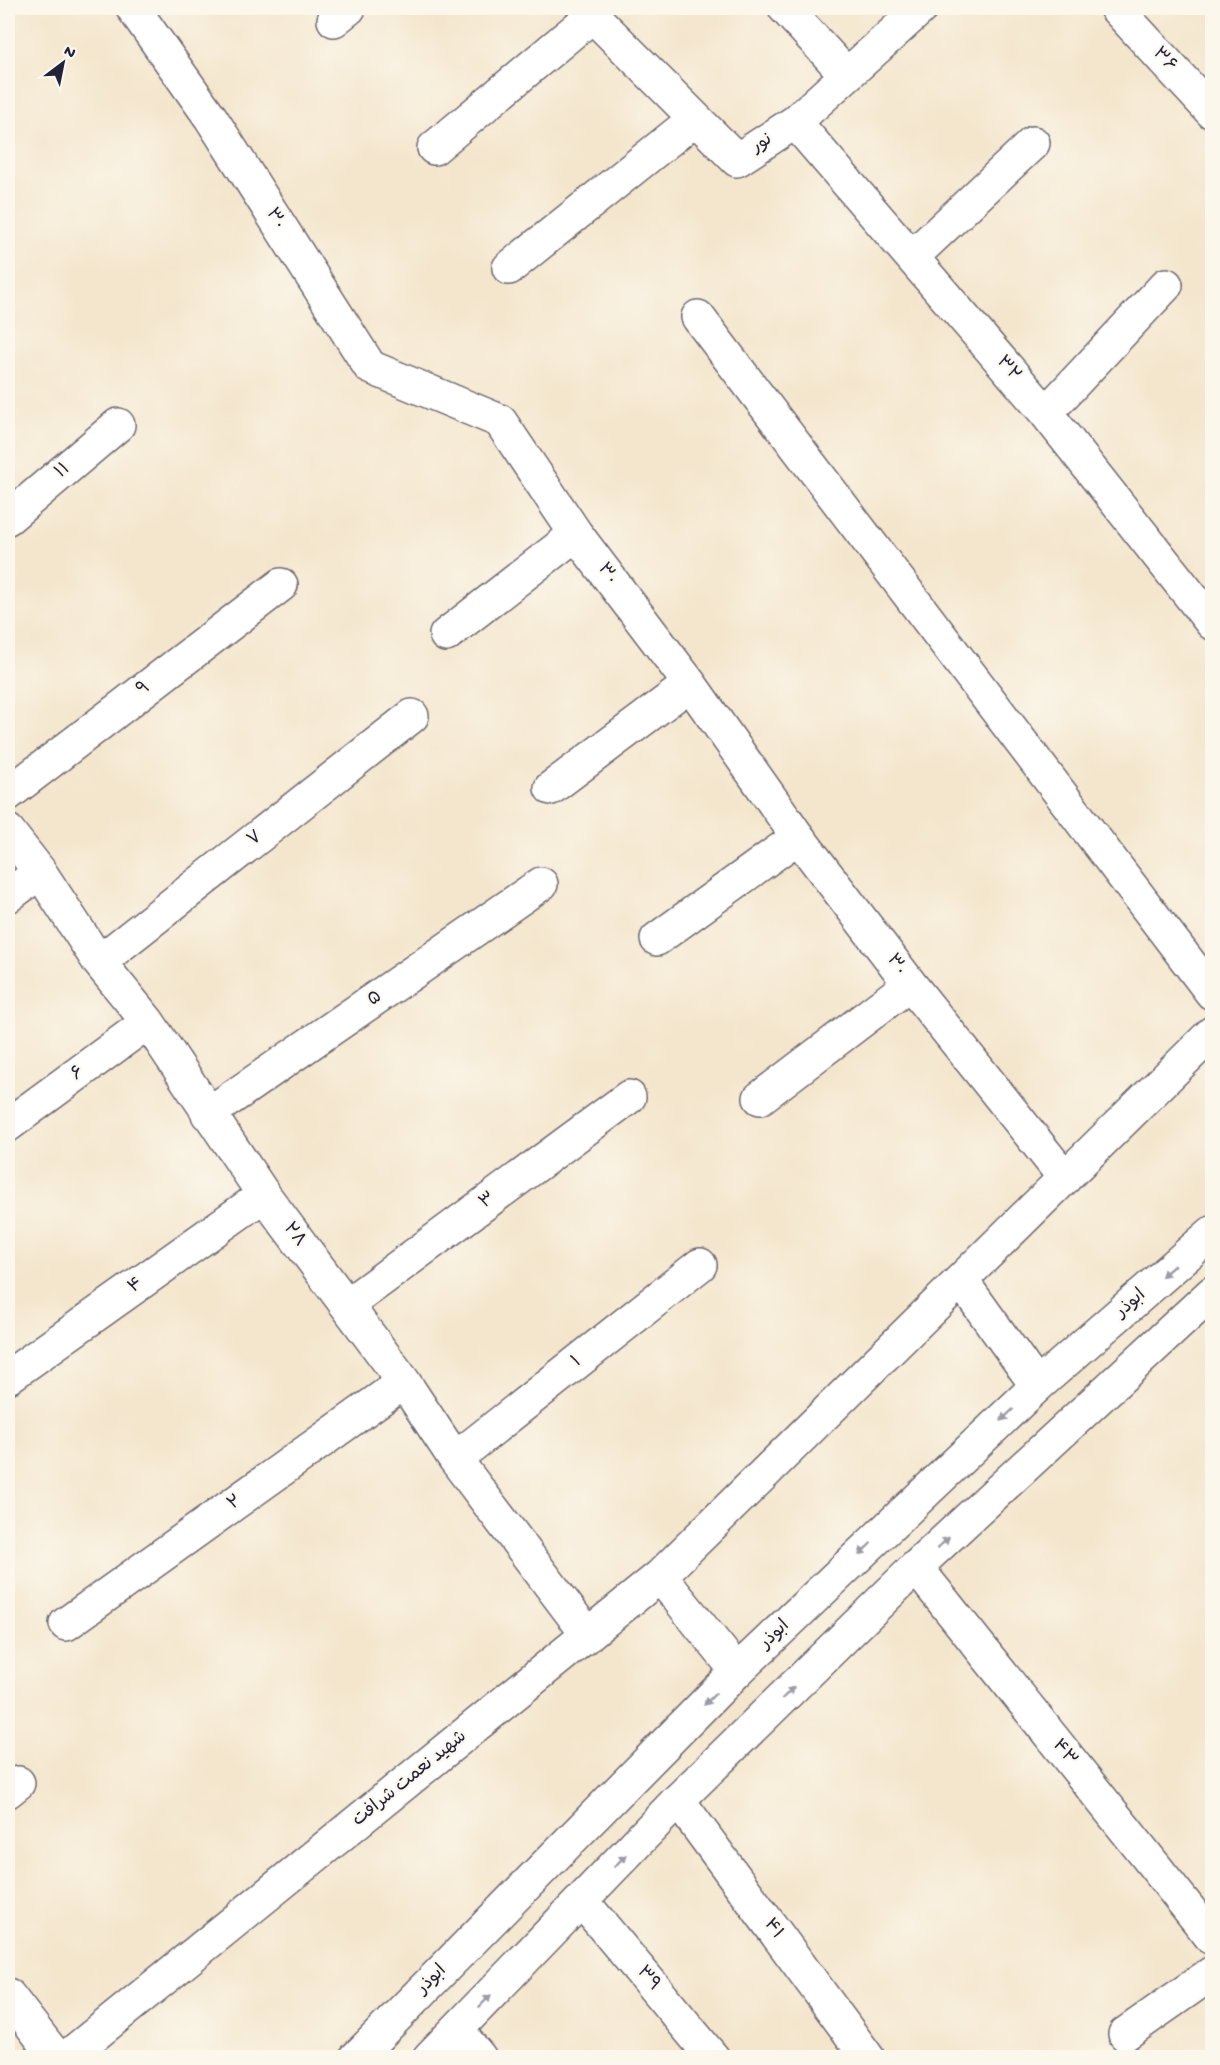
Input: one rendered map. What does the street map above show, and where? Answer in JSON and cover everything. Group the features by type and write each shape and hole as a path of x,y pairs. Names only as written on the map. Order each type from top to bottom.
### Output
{"street":[{"name":"۳۰","path":"133,8 211,118 370,367 500,421 576,534 690,684 798,837 910,984 1065,1178"},
{"path":"785,8 846,74"},
{"name":"نور","path":"589,12 737,160 795,122 921,8"},
{"name":"۳۶","path":"1116,8 1212,112"},
{"path":"434,148 589,12"},
{"path":"509,267 695,119"},
{"name":"۳۲","path":"795,122 1046,414 1212,623"},
{"path":"912,257 1033,143"},
{"path":"1046,414 1166,285"},
{"path":"698,317 1212,993"},
{"name":"۱۱","path":"8,518 118,425"},
{"path":"446,635 576,534"},
{"name":"۹","path":"8,794 282,585"},
{"path":"551,788 690,684"},
{"name":"۷","path":"99,962 412,716"},
{"name":"۲۸","path":"8,831 40,872 99,962 148,1022 264,1195 404,1382 455,1459 588,1635"},
{"path":"657,939 798,837"},
{"path":"8,896 40,872"},
{"name":"۵","path":"208,1114 541,884"},
{"path":"760,1098 910,984"},
{"name":"۶","path":"8,1125 148,1022"},
{"name":"شهید نعمت شرافت","path":"66,2058 660,1576 1212,1033"},
{"name":"۳","path":"347,1305 629,1097"},
{"name":"۴","path":"8,1377 264,1195"},
{"name":"ابوذر","path":"356,2058 736,1671 1037,1386 1212,1233"},
{"name":"۱","path":"455,1459 700,1265"},
{"path":"961,1280 1037,1386"},
{"path":"429,2058 678,1800 916,1568 1209,1302"},
{"name":"۲","path":"66,1624 404,1382"},
{"name":"۴۳","path":"916,1568 1212,1938"},
{"path":"660,1576 736,1671"},
{"name":"۴۱","path":"678,1800 867,2058"},
{"name":"۳۹","path":"582,1901 713,2058"},
{"path":"1125,2034 1212,1973"},
{"path":"8,1995 57,2058"},
{"path":"458,2030 480,2058"}]}
